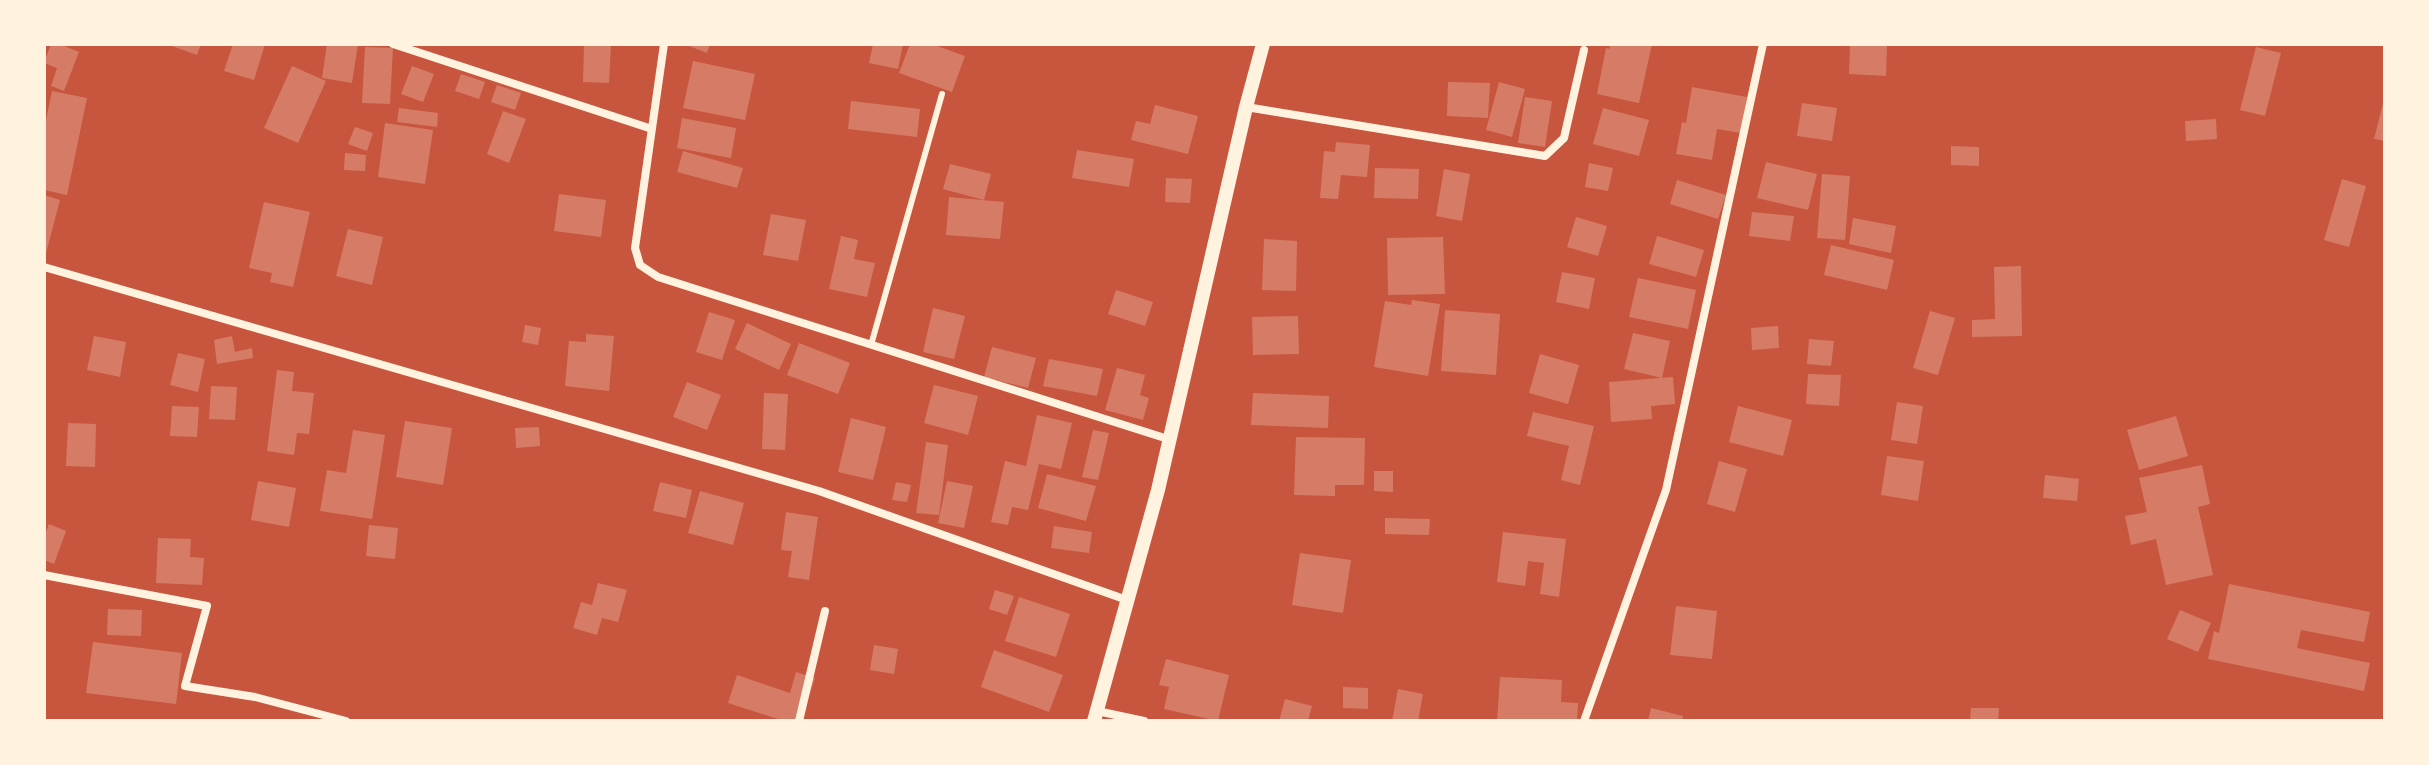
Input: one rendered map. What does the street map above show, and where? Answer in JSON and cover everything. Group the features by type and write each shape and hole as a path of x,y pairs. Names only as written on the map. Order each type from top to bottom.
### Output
{"street":[{"path":"393,44 652,129"},
{"path":"664,44 635,248 640,265 658,277 1168,439"},
{"path":"1144,721 1096,716 1158,490 1263,44"},
{"path":"1584,721 1666,490 1763,44"},
{"path":"1246,107 1545,156 1564,138 1584,50"},
{"path":"44,267 819,491 1127,600"},
{"path":"44,575 207,606 185,686 255,697 346,721"},
{"path":"799,721 825,611"}],"lane":[{"path":"871,345 942,94"}],"building":[{"path":"51,44 79,52 64,91 51,86 57,68 44,63"},
{"path":"166,44 201,44 197,55"},
{"path":"233,44 265,44 254,80 224,71"},
{"path":"327,44 358,44 352,83 322,78"},
{"path":"584,44 611,45 609,83 583,82"},
{"path":"684,44 710,44 707,53"},
{"path":"873,44 903,44 898,69 869,63"},
{"path":"910,44 932,44 965,56 952,92 899,73"},
{"path":"1611,44 1652,44 1639,103 1597,94 1606,48 1609,49"},
{"path":"1887,44 1886,76 1849,74 1850,46"},
{"path":"365,47 393,48 390,104 362,103"},
{"path":"2256,47 2281,53 2265,116 2240,110"},
{"path":"693,61 755,74 745,120 683,108"},
{"path":"292,66 326,81 298,143 264,128"},
{"path":"412,66 434,74 423,102 401,94"},
{"path":"461,74 485,82 479,99 455,91"},
{"path":"1448,82 1490,83 1488,118 1447,116"},
{"path":"1499,82 1525,89 1512,137 1486,130"},
{"path":"497,85 521,93 515,110 491,102"},
{"path":"1692,87 1747,97 1741,133 1717,129 1712,160 1676,154 1682,122 1686,123"},
{"path":"52,91 87,98 67,195 44,190 44,130"},
{"path":"1525,97 1552,101 1545,147 1518,143"},
{"path":"2385,99 2385,141 2374,139"},
{"path":"851,101 920,109 917,137 848,129"},
{"path":"1802,103 1837,108 1832,141 1797,136"},
{"path":"1155,105 1198,116 1188,154 1131,140 1136,121 1150,124"},
{"path":"399,108 438,113 437,127 397,122"},
{"path":"1603,108 1649,120 1639,156 1593,144"},
{"path":"503,111 526,119 509,163 487,154"},
{"path":"682,118 736,128 731,158 677,148"},
{"path":"2216,119 2217,139 2186,141 2185,121"},
{"path":"385,123 433,130 425,184 378,177"},
{"path":"355,127 373,133 367,151 348,144"},
{"path":"1336,142 1370,145 1367,177 1341,175 1338,199 1320,198 1324,151 1335,152"},
{"path":"1951,146 1979,147 1979,166 1951,165"},
{"path":"1077,150 1134,159 1129,187 1072,178"},
{"path":"683,151 743,168 737,188 677,172"},
{"path":"345,153 366,155 365,171 344,170"},
{"path":"1766,162 1817,174 1808,210 1757,198"},
{"path":"1589,163 1613,168 1608,191 1585,187"},
{"path":"950,164 991,174 984,200 943,189"},
{"path":"1375,168 1419,169 1418,199 1374,198"},
{"path":"1444,169 1470,174 1462,221 1436,216"},
{"path":"1822,174 1850,176 1845,240 1817,238"},
{"path":"1166,178 1192,179 1190,203 1165,202"},
{"path":"2342,179 2366,186 2349,247 2324,240"},
{"path":"1677,180 1726,195 1718,219 1670,204"},
{"path":"559,194 606,200 601,237 554,231"},
{"path":"44,195 60,200 45,257 44,257"},
{"path":"949,197 1004,202 1000,239 946,235"},
{"path":"264,202 310,212 293,287 270,282 272,273 249,268"},
{"path":"1752,212 1794,216 1790,241 1749,236"},
{"path":"771,214 806,220 798,261 763,255"},
{"path":"1576,217 1607,226 1598,256 1567,247"},
{"path":"1853,218 1896,226 1891,253 1849,244"},
{"path":"348,229 383,237 372,285 336,276"},
{"path":"841,236 858,240 854,259 875,263 867,297 829,289"},
{"path":"1657,236 1704,250 1696,277 1649,264"},
{"path":"1443,237 1445,294 1388,295 1387,238"},
{"path":"1264,239 1297,241 1296,291 1262,290"},
{"path":"1831,245 1894,260 1887,290 1824,275"},
{"path":"2021,266 2022,336 1972,337 1972,320 1995,319 1994,267"},
{"path":"1562,272 1595,278 1589,309 1556,302"},
{"path":"1638,278 1696,290 1688,329 1629,317"},
{"path":"1116,290 1153,302 1145,326 1108,314"},
{"path":"1412,300 1440,304 1428,376 1374,367 1385,301 1411,305"},
{"path":"933,308 965,316 954,359 923,352"},
{"path":"1445,310 1500,314 1496,375 1441,371"},
{"path":"1930,311 1955,318 1938,375 1913,368"},
{"path":"709,312 735,320 722,360 696,352"},
{"path":"1298,316 1299,354 1253,355 1252,317"},
{"path":"747,323 791,344 779,370 735,349"},
{"path":"525,325 541,328 538,345 522,342"},
{"path":"1778,326 1779,348 1752,350 1751,328"},
{"path":"1633,333 1670,341 1662,378 1624,369"},
{"path":"586,334 614,336 609,391 565,386 569,341 586,342"},
{"path":"94,336 126,342 120,377 87,370"},
{"path":"232,336 235,352 252,348 253,358 217,364 214,340"},
{"path":"1809,339 1834,341 1831,366 1807,364"},
{"path":"799,343 850,363 838,394 787,375"},
{"path":"992,347 1036,358 1028,388 984,377"},
{"path":"178,353 205,359 198,392 170,385"},
{"path":"1540,354 1579,365 1568,404 1529,393"},
{"path":"1049,359 1103,369 1097,396 1043,386"},
{"path":"1117,368 1145,375 1140,395 1149,398 1143,420 1105,410"},
{"path":"277,370 294,372 292,391 314,393 309,434 297,433 294,455 267,451"},
{"path":"1808,374 1841,375 1839,406 1806,404"},
{"path":"1673,377 1675,404 1651,406 1652,419 1611,422 1609,382"},
{"path":"687,382 721,395 707,430 673,417"},
{"path":"934,385 978,396 968,435 924,423"},
{"path":"211,386 237,387 235,420 209,419"},
{"path":"764,393 788,394 785,450 762,449"},
{"path":"1253,393 1329,396 1328,428 1251,425"},
{"path":"1897,402 1923,406 1917,444 1891,440"},
{"path":"172,406 199,407 197,437 170,436"},
{"path":"1738,406 1792,420 1783,456 1729,442"},
{"path":"1533,412 1594,426 1580,485 1561,480 1569,446 1527,436"},
{"path":"1037,415 1072,423 1061,469 1039,464 1028,510 1012,507 1008,525 991,522 1005,461 1026,466"},
{"path":"2176,416 2188,456 2139,470 2127,430"},
{"path":"851,418 886,427 873,480 838,472"},
{"path":"405,421 452,428 443,485 396,477"},
{"path":"68,423 96,424 95,467 66,466"},
{"path":"539,427 540,446 516,448 515,428"},
{"path":"353,430 385,435 372,519 320,511 327,470 346,473"},
{"path":"1093,430 1109,433 1098,480 1082,477"},
{"path":"1296,437 1365,438 1364,485 1335,485 1335,496 1294,495"},
{"path":"926,442 948,445 939,515 916,513"},
{"path":"1887,456 1924,461 1918,501 1881,495"},
{"path":"1719,461 1747,469 1735,512 1707,504"},
{"path":"2202,465 2210,504 2198,507 2213,575 2166,585 2156,539 2131,545 2125,516 2147,512 2139,478"},
{"path":"1374,471 1393,471 1393,492 1374,491"},
{"path":"1047,474 1096,486 1086,521 1038,508"},
{"path":"2045,475 2079,479 2077,501 2043,498"},
{"path":"258,481 296,488 289,527 251,520"},
{"path":"947,481 973,486 964,528 938,523"},
{"path":"660,482 692,490 686,518 653,511"},
{"path":"896,482 911,485 907,502 892,500"},
{"path":"700,491 744,503 733,545 688,533"},
{"path":"786,512 818,517 809,580 788,577 792,551 781,550"},
{"path":"1385,518 1430,519 1429,535 1385,534"},
{"path":"49,524 66,531 54,564 44,560 44,537"},
{"path":"369,525 398,528 395,559 366,556"},
{"path":"1054,526 1092,532 1089,553 1051,548"},
{"path":"1503,532 1566,539 1559,597 1540,594 1544,563 1528,561 1525,586 1497,582"},
{"path":"158,538 191,539 190,557 204,558 202,585 156,583"},
{"path":"1300,553 1351,560 1343,613 1292,605"},
{"path":"598,583 627,590 618,622 602,618 597,635 573,628 581,602 592,605"},
{"path":"2229,584 2370,612 2364,642 2301,630 2297,648 2370,663 2364,691 2208,659 2214,631 2219,633"},
{"path":"995,590 1014,596 1007,615 989,609"},
{"path":"1019,597 1070,614 1056,657 1005,641"},
{"path":"1676,606 1717,611 1712,659 1670,655"},
{"path":"108,609 142,610 141,636 107,635"},
{"path":"2180,610 2211,623 2198,652 2167,639"},
{"path":"93,642 182,653 176,704 86,693"},
{"path":"874,645 898,649 894,674 870,670"},
{"path":"994,650 1063,675 1049,712 981,687"},
{"path":"1166,659 1229,675 1218,721 1164,709 1169,687 1159,685"},
{"path":"796,672 815,678 801,721 784,721 728,703 737,675 790,693"},
{"path":"1500,677 1562,680 1561,702 1578,703 1577,721 1497,721"},
{"path":"1343,687 1368,688 1368,709 1343,708"},
{"path":"1398,689 1423,694 1418,721 1392,721"},
{"path":"1285,699 1312,706 1308,721 1279,721"},
{"path":"1651,708 1683,716 1682,721 1648,721"},
{"path":"1971,708 1999,708 1998,721 1970,721"}]}
